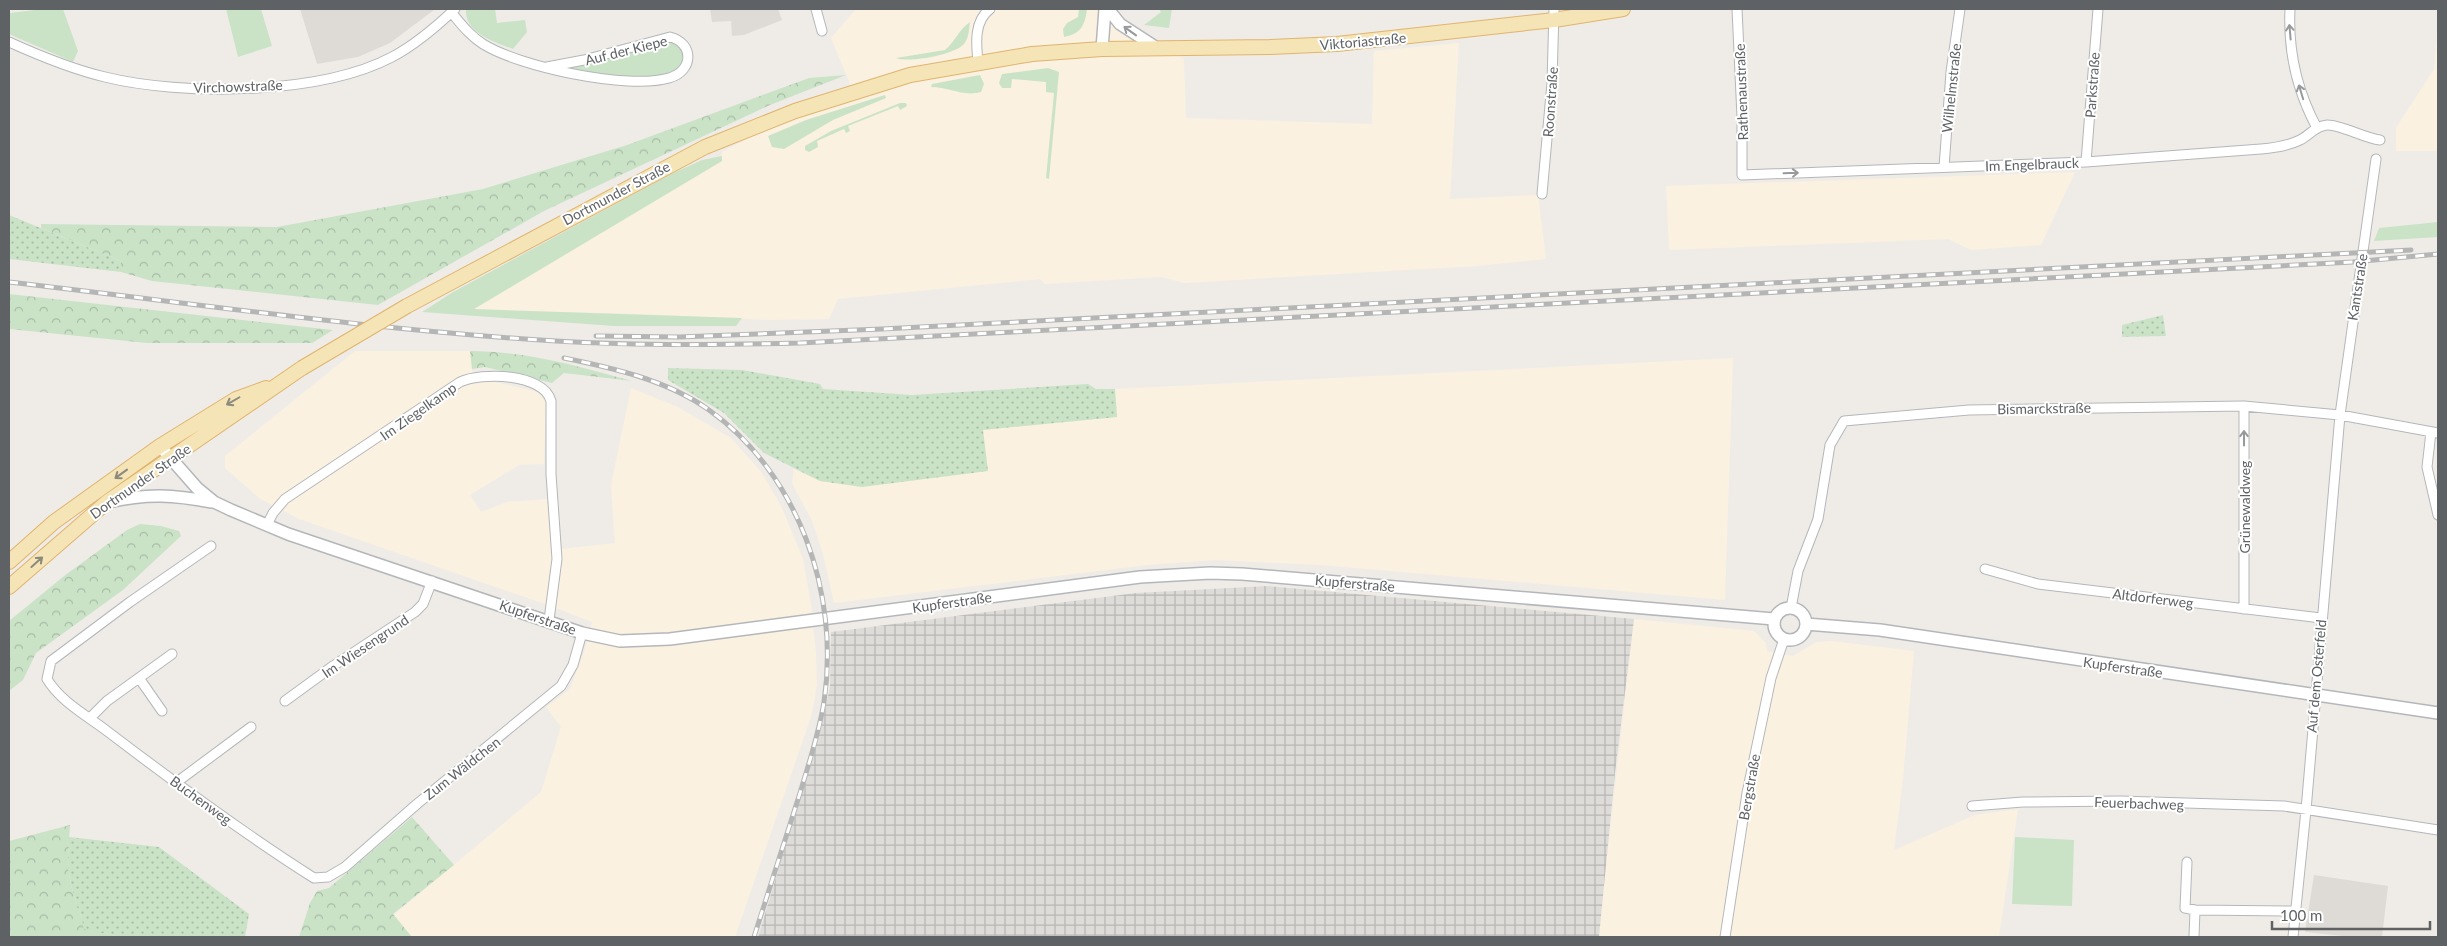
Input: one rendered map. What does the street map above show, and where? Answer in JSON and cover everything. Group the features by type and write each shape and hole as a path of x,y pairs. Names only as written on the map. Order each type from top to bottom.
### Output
{"main road":[{"name":"Viktoriastraße","path":"1102,49 1270,47 1337,44 1554,14 1623,9"},
{"name":"Dortmunder Straße","path":"9,587 107,502 302,368 407,306 665,167 751,128 870,86 910,75 1032,54 1102,49"},
{"name":"Dortmunder Straße","path":"9,562 54,522 160,446 236,399 278,384"}],"street":[{"path":"816,9 822,30"},
{"path":"978,62 976,42 978,26 984,14 990,9"},
{"path":"1106,9 1120,24 1157,48"},
{"path":"1102,49 1106,9"},
{"name":"Rathenaustraße","path":"1737,9 1742,117 1742,175"},
{"name":"Wilhelmstraße","path":"1944,167 1951,72 1960,9"},
{"name":"Parkstraße","path":"2086,162 2098,9"},
{"path":"2290,9 2289,25 2296,74 2306,107 2317,128 2333,125 2360,136 2380,140"},
{"name":"Virchowstraße","path":"9,42 62,65 106,78 149,85 191,88 252,87 326,79 367,68 392,57 423,37 453,10"},
{"name":"Auf der Kiepe","path":"453,10 474,39 485,46 547,67 584,76 647,81 669,78 681,73 689,58 685,45 678,39 670,37 584,60 547,67"},
{"name":"Roonstraße","path":"1542,194 1554,14"},
{"name":"Im Engelbrauck","path":"1742,175 2086,162 2275,148 2301,140 2317,128"},
{"name":"Kantstraße","path":"2340,415 2376,159"},
{"name":"Im Ziegelkamp","path":"267,525 273,513 286,499 460,382 472,377 490,375 512,378 532,384 548,393 551,401 551,474 557,553 549,620"},
{"name":"Bismarckstraße","path":"1791,608 1798,571 1818,519 1830,445 1844,421 1969,410 2244,406 2340,415 2435,432"},
{"name":"Grünewaldweg","path":"2244,406 2244,609"},
{"name":"Auf dem Osterfeld","path":"2292,937 2306,810 2314,695 2340,415"},
{"path":"2435,432 2427,467 2438,516"},
{"name":"Kupferstraße","path":"160,446 197,488 214,502 267,525 549,620 582,633 620,641 645,641 1140,577 1210,573 1314,579 1774,619"},
{"path":"107,502 136,496 172,495 214,502"},
{"name":"Buchenweg","path":"211,546 130,602 51,661 47,679 56,693 177,782 314,878"},
{"name":"Altdorferweg","path":"1986,569 2038,584 2322,618"},
{"name":"Im Wiesengrund","path":"285,701 333,666 415,612 423,604 432,581"},
{"path":"1791,608 1802,613 1806,624 1799,638 1789,640 1784,639 1777,633 1774,619 1781,610 1791,608"},
{"name":"Kupferstraße","path":"1806,624 1880,630 2438,713"},
{"name":"Zum Wäldchen","path":"314,878 328,877 345,867 379,836 561,686 573,665 582,633"},
{"name":"Bergstraße","path":"1726,937 1747,793 1771,678 1784,639"},
{"path":"90,718 107,701 172,654"},
{"path":"139,678 162,711"},
{"path":"177,782 251,726"},
{"name":"Feuerbachweg","path":"1972,806 2023,802 2120,801 2284,806 2352,815 2438,830"},
{"path":"2187,862 2185,908 2196,910 2295,911"},
{"path":"2194,937 2196,910"}],"shaded area":[{"path":"300,9 434,10 390,43 358,57 317,64"},
{"path":"710,9 778,9 782,20 744,35 732,36 731,21 712,22"},
{"path":"856,9 1104,9 1184,59 1186,118 1372,124 1374,51 1459,43 1450,199 1538,195 1546,259 1477,266 1185,283 1161,277 1045,284 1040,279 838,299 829,319 769,320 639,314 473,310 722,161 722,152 767,128 856,98 831,38"},
{"path":"2438,19 2438,151 2396,151 2396,128 2434,69"},
{"path":"2075,172 2041,245 1971,250 1948,239 1669,250 1666,186"},
{"path":"355,351 470,351 473,377 538,392 546,400 544,464 519,465 470,495 481,512 507,502 547,499 551,550 615,543 611,485 631,388 676,406 731,438 762,473 782,508 803,559 811,605 817,685 812,714 735,937 408,937 383,924 541,792 561,727 546,707 570,689 585,649 592,622 299,519 259,498 225,468 225,456"},
{"path":"1733,358 1725,600 1321,565 1215,560 1147,565 834,603 823,554 812,521 792,483 794,469 820,481 987,471 982,430 1117,417 1115,389"},
{"path":"1268,586 1634,619 1615,773 1599,937 758,937 820,732 830,687 831,632 1136,593"},
{"path":"1634,619 1754,631 1766,643 1767,651 1793,656 1816,642 1832,641 1914,651 1903,779 1894,850 1975,815 2018,809 1999,937 1598,937"},
{"path":"2314,875 2388,886 2382,937 2352,937 2305,932"}],"green space":[{"path":"43,9 63,9 78,51 73,62 9,34 10,13"},
{"path":"226,9 261,9 272,46 238,57"},
{"path":"466,9 495,9 497,23 525,20 527,32 513,49 490,40 475,30 467,17"},
{"path":"1079,9 1087,9 1081,28 1074,34 1064,37 1063,29 1067,23 1078,17"},
{"path":"1159,9 1172,9 1169,28 1144,25 1161,12"},
{"path":"970,22 969,33 964,44 951,52 921,59 896,58 945,50"},
{"path":"671,40 683,49 684,60 681,68 669,74 657,77 624,78 591,74 568,68"},
{"path":"1048,68 1059,72 1049,179 1046,178 1054,93 1046,92 1046,82 1012,79 1011,88 1002,88 999,83 1002,74"},
{"path":"846,75 770,105 544,211 378,305 152,281 121,272 121,261 41,228 41,224 277,227 483,189 627,145 809,78"},
{"path":"980,75 984,84 981,92 962,93 931,87 932,84"},
{"path":"885,95 886,98 833,120 784,149 772,147 768,136 806,120"},
{"path":"900,103 906,103 907,106 900,110 898,106 848,126 850,131 846,133 844,129 817,141 818,147 809,152 805,150 805,146 831,131"},
{"path":"722,156 722,161 474,309 742,318 736,326 614,326 422,312 453,292 671,174 702,160"},
{"path":"9,215 121,261 121,272 9,259"},
{"path":"2438,222 2438,237 2374,241 2379,228"},
{"path":"9,294 333,330 312,343 147,343 9,329"},
{"path":"2163,315 2166,336 2122,337 2122,325"},
{"path":"470,351 532,357 572,365 632,381 564,373 552,383 485,367 472,369"},
{"path":"668,368 742,370 820,384 823,389 912,395 1088,384 1096,389 1115,389 1117,417 983,430 988,471 862,487 820,481 764,453 724,413 668,380"},
{"path":"140,524 161,526 179,531 181,536 123,590 36,653 23,680 9,691 9,621 64,576 127,530"},
{"path":"412,817 454,865 393,914 412,937 299,937 310,903 317,891 329,888"},
{"path":"70,825 69,877 84,928 120,937 9,937 9,841"},
{"path":"69,837 159,847 249,914 245,937 120,937 84,929 70,878 68,860"},
{"path":"2015,837 2074,840 2072,906 2012,904"}],"railway":[{"path":"596,336 679,337 882,329 2411,250"},
{"path":"9,282 419,330 556,341 678,345 800,343 2353,262 2438,254"},
{"path":"564,358 639,376 676,391 709,410 740,436 767,467 789,502 806,540 818,579 825,620 827,661 824,702 810,759 754,937"}]}
